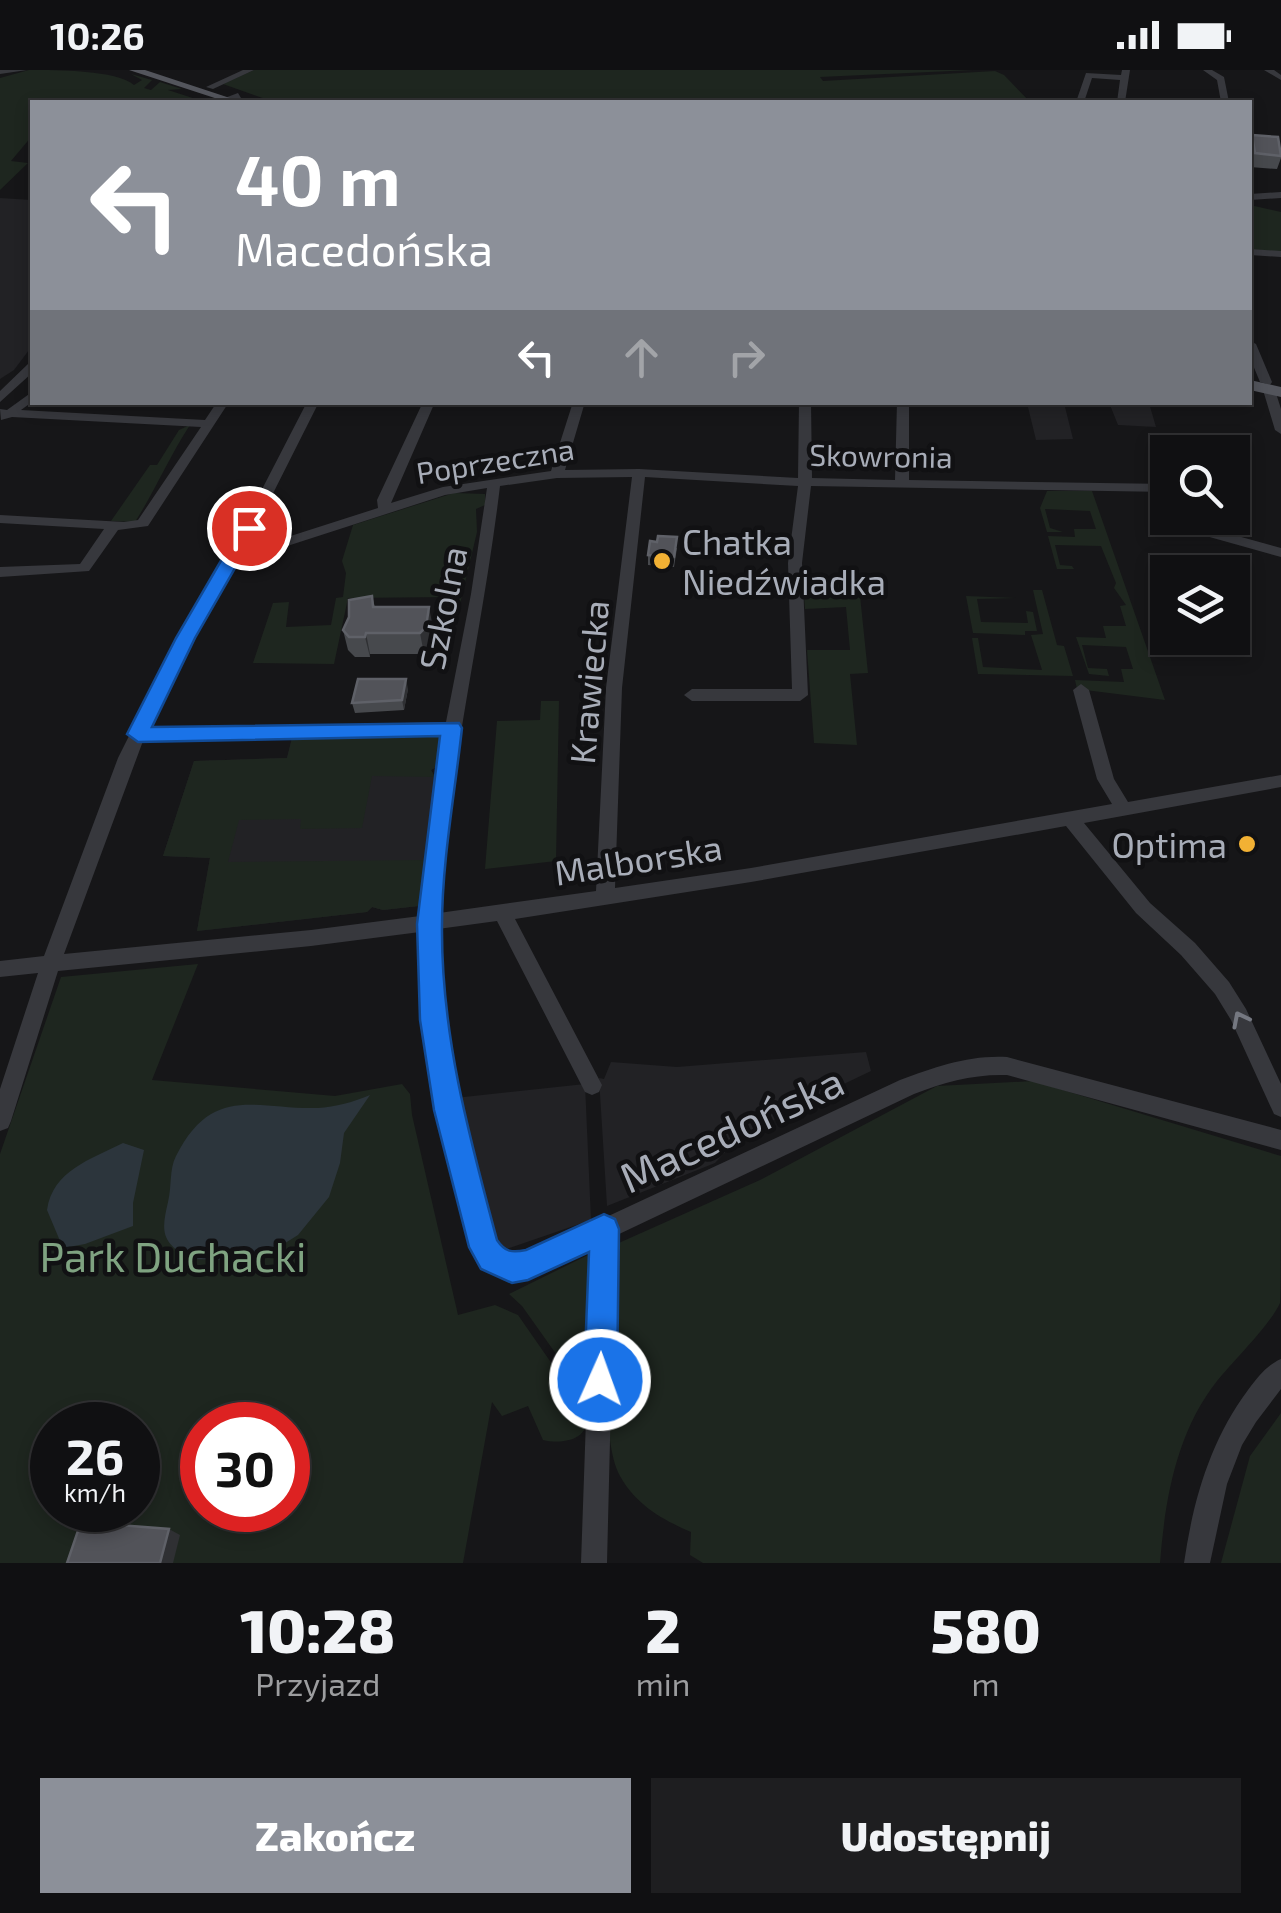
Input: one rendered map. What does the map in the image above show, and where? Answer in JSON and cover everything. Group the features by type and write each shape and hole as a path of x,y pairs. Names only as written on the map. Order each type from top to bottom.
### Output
{"main road":[{"path":"134,70 233,100"},
{"path":"160,70 210,87 233,100"}],"street":[{"path":"0,72 23,70"},
{"path":"210,87 250,70"},
{"path":"1207,70 1221,79 1225,100"},
{"path":"1268,70 1281,78"},
{"path":"1081,100 1087,76 1126,74 1121,100"},
{"path":"1252,197 1281,196"},
{"path":"1252,252 1281,254"},
{"path":"1252,349 1281,430"},
{"path":"0,398 30,369"},
{"path":"3,416 30,397"},
{"path":"0,519 114,526 145,521 221,405"},
{"path":"0,1121 51,964 138,734 311,405"},
{"path":"385,509 384,500 428,405"},
{"path":"557,474 578,405"},
{"path":"692,694 800,695 796,563 805,482 805,405"},
{"path":"902,484 903,405"},
{"path":"3,416 210,424"},
{"name":"Poprzeczna","path":"233,559 443,491 594,472"},
{"name":"Skowronia","path":"594,472 805,482 1150,488"},
{"name":"Krawiecka","path":"605,897 614,688 639,473"},
{"name":"Szkolna","path":"429,924 451,728 490,531 494,483"},
{"path":"0,572 84,568 114,526"},
{"path":"1218,535 1281,553"},
{"path":"1081,690 1106,779 1124,810"},
{"path":"138,734 451,728"},
{"name":"Malborska","path":"0,969 429,924 1277,787"},
{"path":"1070,820 1143,908 1188,948 1222,988 1239,1015 1281,1107"},
{"path":"502,913 592,1085"},
{"name":"Macedońska","path":"429,924 439,1062 484,1247 492,1259 512,1268 528,1265 907,1088 968,1067 1030,1070 1281,1140"},
{"path":"594,1563 604,1229"},
{"path":"1197,1563 1219,1465 1252,1404 1281,1372"}],"shaded area":[{"path":"0,198 30,200 30,349 14,370 0,379"},
{"path":"1027,405 1064,405 1073,439 1036,440"},
{"path":"1110,405 1150,405 1156,427 1118,425"},
{"path":"441,735 436,767 431,770 435,777 419,906 383,910 372,907 367,912 197,931 210,858 163,856 194,761 287,758 292,738"},
{"path":"866,1052 871,1071 734,1143 715,1163 607,1206 599,1078 604,1079 611,1062 677,1067"},
{"path":"585,1084 591,1220 498,1252 455,1098"},
{"path":"370,1095 344,1133 329,1197 298,1235 266,1255 242,1260 190,1259 168,1241 164,1221 174,1161 190,1133 205,1118 238,1105 318,1108"},
{"path":"123,1143 144,1150 133,1203 133,1226 63,1248 47,1210 57,1185 86,1161"}],"green space":[{"path":"29,70 101,74 134,85 142,80 131,74 152,80 144,88 151,90 160,82 182,89 168,90 199,100 30,100 30,138 11,161 28,163 0,190 0,78"},
{"path":"254,70 973,70 820,77 823,81 995,71 1028,100 268,100 223,84"},
{"path":"1252,205 1281,212 1281,252 1252,250"},
{"path":"190,425 135,522 111,521 150,465 157,465 179,430"},
{"path":"1047,491 1092,491 1165,700 1077,689 1075,680 1124,682 1121,669 1133,669 1126,647 1082,645 1088,668 1107,669 1109,676 1089,674 1076,637 1106,638 1103,626 1126,626 1120,606 1126,605 1114,588 1116,583 1101,546 1055,545 1060,565 1074,569 1057,569 1048,536 1075,537 1074,529 1096,529 1090,511 1045,509 1050,528 1063,532 1047,532 1040,508"},
{"path":"454,493 485,494 485,505 476,509 477,532 460,604 451,597 348,598 334,664 253,663 273,603 289,602 286,627 331,625 336,598 343,597 346,573 342,561 353,525"},
{"path":"803,580 859,586 868,673 850,674 857,745 814,743 807,650 850,650 846,607 805,609"},
{"path":"1033,590 1042,590 1057,645 1064,646 1073,676 978,674 972,638 978,638 983,667 1042,670 1031,635 1043,634"},
{"path":"966,596 1016,598 977,599 981,622 1028,623 1026,611 1033,612 1037,631 1025,631 1025,635 973,633"},
{"path":"541,701 559,701 556,861 485,869 497,721 540,720"},
{"path":"441,735 436,767 431,770 435,777 372,776 362,828 300,829 301,819 239,820 228,862 425,860 419,906 383,910 372,907 367,912 197,931 210,858 163,856 194,761 287,758 292,738"},
{"name":"Park Duchacki","path":"198,964 152,1080 335,1096 402,1084 410,1094 458,1315 495,1305 518,1315 584,1410 585,1428 576,1438 560,1442 543,1440 528,1406 502,1416 492,1402 463,1563 0,1563 0,1154 61,977"},
{"path":"1033,1081 1281,1156 1280,1303 1217,1381 1192,1423 1169,1491 1160,1563 703,1563 690,1555 691,1532 642,1503 626,1486 613,1457 607,1399 612,1246 760,1180 937,1086"},
{"path":"590,1254 594,1256 593,1406 522,1306 509,1294"},
{"path":"1281,1413 1281,1563 1221,1563 1250,1456"}],"building":[{"path":"1252,135 1278,137 1281,156 1255,153"},
{"path":"658,536 677,537 674,557 648,555 650,541 657,542"},
{"path":"372,596 373,607 429,607 426,627 420,633 366,633 365,637 349,637 343,630 349,617 349,600"},
{"path":"358,679 406,679 402,700 352,703"},
{"path":"169,1529 160,1563 67,1563 78,1532"}],"place":[{"name":"Chatka Niedźwiadka","path":"662,561"},
{"name":"Optima","path":"1247,844"}],"route":[{"path":"249,528 186,638 138,734 451,728 429,924 434,1020 448,1110 484,1247 501,1266 528,1265 604,1229 600,1380"}]}
